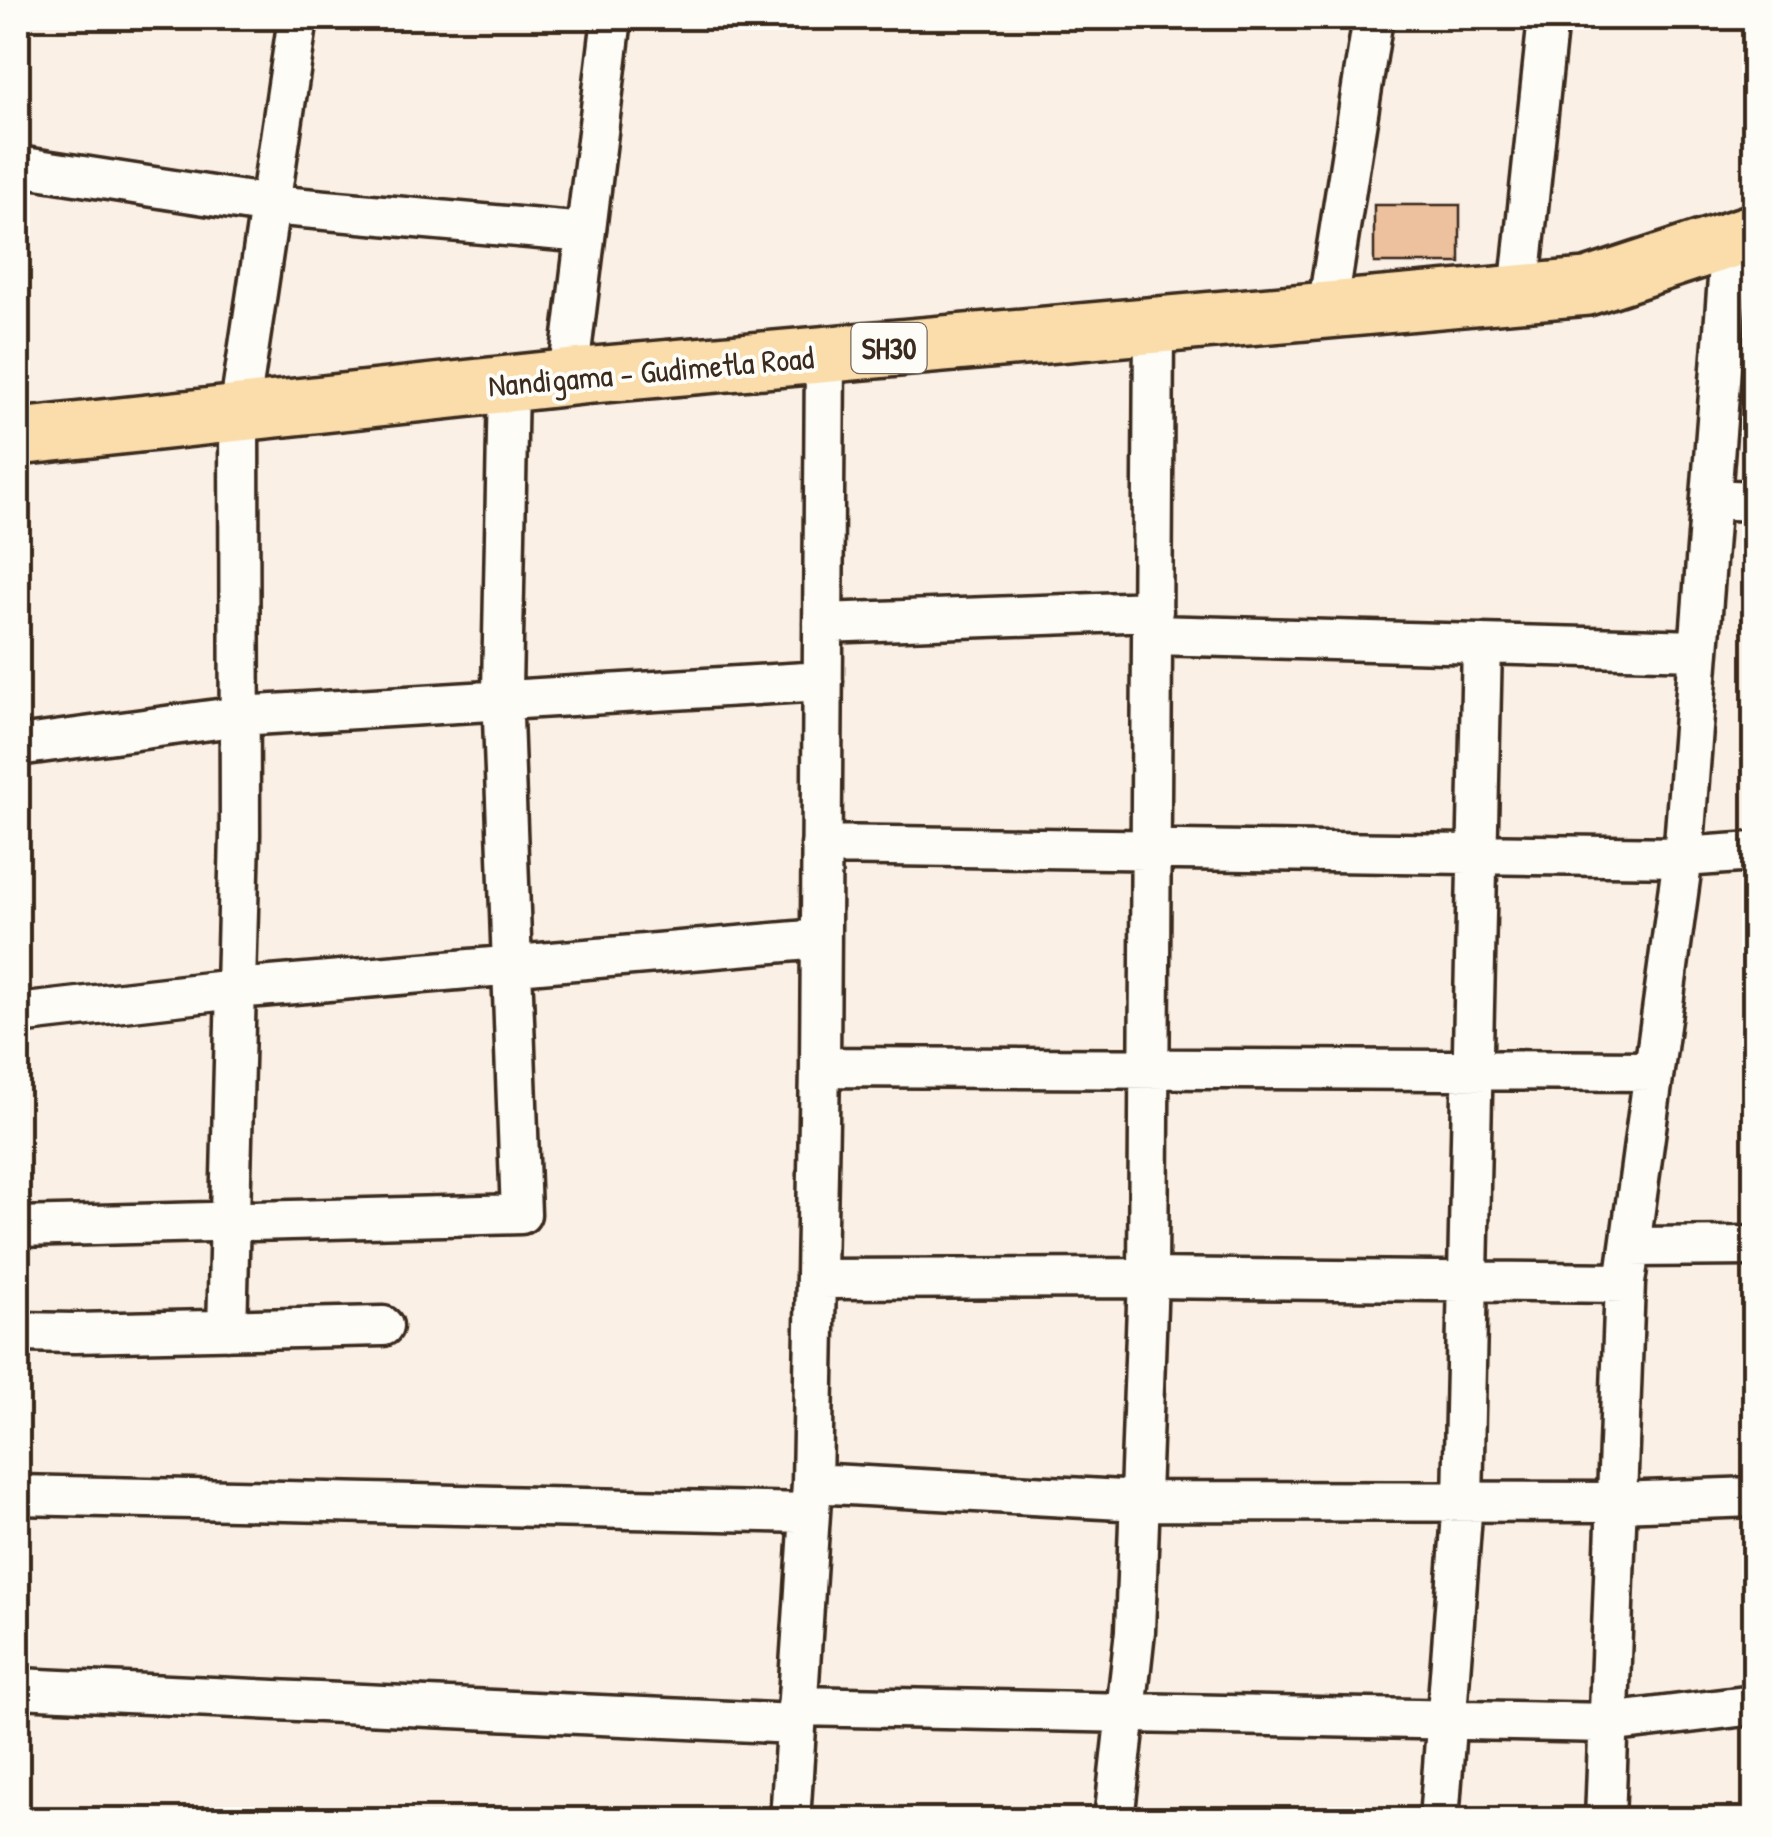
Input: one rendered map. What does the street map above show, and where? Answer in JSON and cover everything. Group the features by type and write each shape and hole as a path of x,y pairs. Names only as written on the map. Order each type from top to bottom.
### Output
{"main road":[{"name":"Nandigama - Gudimetla Road","path":"18,437 568,377 1587,286 1743,236"}],"street":[{"path":"227,1330 240,716 239,413 298,18"},
{"path":"568,377 612,18"},
{"path":"1327,310 1373,18"},
{"path":"1519,293 1548,18"},
{"path":"18,166 270,205 585,234"},
{"path":"1604,1820 1628,1265 1682,857 1711,499 1743,236"},
{"path":"1114,1820 1135,1631 1148,1278 1154,325"},
{"path":"790,1820 811,1498 820,1067 825,354"},
{"path":"18,1227 521,1214 502,700 508,384"},
{"path":"1711,499 1754,501"},
{"path":"823,623 1153,623 1482,644 1699,650"},
{"path":"1438,1820 1463,1501 1482,644"},
{"path":"18,746 240,716 822,680"},
{"path":"821,844 1682,857 1754,852"},
{"path":"18,1014 236,989 820,939"},
{"path":"820,1067 1654,1071"},
{"path":"816,1279 1466,1280 1628,1265 1754,1246"},
{"path":"18,1332 383,1326"},
{"path":"18,1495 1617,1502 1754,1498"},
{"path":"18,1688 797,1715 1126,1713 1608,1723 1754,1705"}],"building":[{"path":"1374,205 1460,205 1460,263 1374,263"}]}
